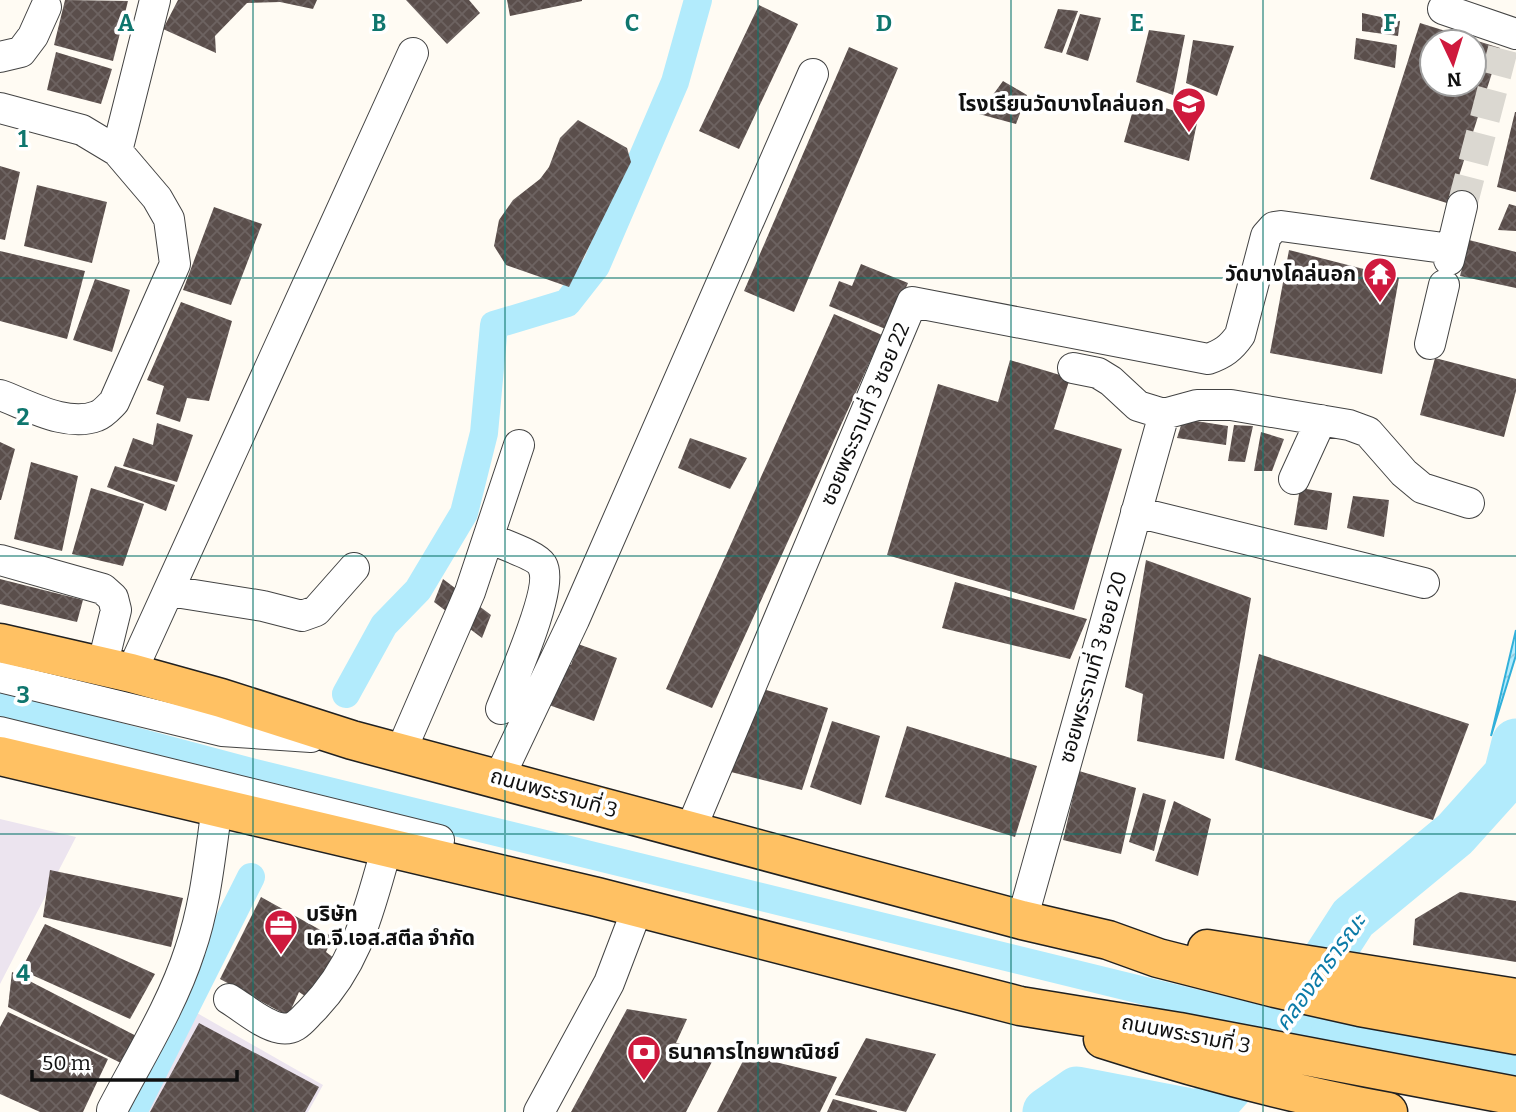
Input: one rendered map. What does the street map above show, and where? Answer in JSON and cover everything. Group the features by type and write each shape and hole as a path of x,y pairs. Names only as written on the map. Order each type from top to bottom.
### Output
{"main road":[{"name":"ถนนพระรามที่ 3","path":"0,643 221,698 352,740 1022,920 1108,940 1158,958 1242,980 1360,1007 1516,1035"},
{"name":"ถนนพระรามที่ 3","path":"0,756 638,907 1168,1044 1516,1096"},
{"name":"ถนนพระรามที่ 3","path":"1108,940 1174,945 1516,998"},
{"name":"ถนนพระรามที่ 3","path":"1168,1044 1310,1104 1380,1111"}],"street":[{"path":"117,151 155,0"},
{"path":"0,57 21,52 33,36 46,7"},
{"path":"1443,9 1508,38"},
{"path":"116,670 169,591 413,53"},
{"path":"499,778 574,620 813,74"},
{"path":"0,108 82,130 117,151 157,198 169,219 175,264 114,402 100,415 67,419 0,395"},
{"path":"1430,344 1462,206"},
{"name":"ซอยพระรามที่ 3 ซอย 22","path":"690,831 912,302 1208,359 1222,354 1234,345 1240,335 1266,236 1274,227 1282,226 1448,265"},
{"path":"1073,368 1098,373 1111,381 1138,406 1164,414 1197,405 1231,405 1349,425 1368,432 1404,473 1422,488 1469,503"},
{"name":"ซอยพระรามที่ 3 ซอย 20","path":"1022,920 1164,414"},
{"path":"1294,479 1321,420"},
{"path":"401,751 470,592 519,445"},
{"path":"1136,512 1424,583"},
{"path":"489,538 532,557 541,564 545,578 540,606 501,709"},
{"path":"0,560 103,589 113,598 116,610 116,670"},
{"path":"169,591 263,606 302,616 316,611 354,568"},
{"path":"0,677 222,731 352,740"},
{"path":"0,732 444,842 597,897"},
{"path":"112,1110 167,1005 190,952 202,912 217,807"},
{"path":"229,999 268,1024 281,1029 295,1027 328,994 346,968 362,935 387,847"},
{"path":"539,1112 609,983 638,907"}],"shaded area":[{"path":"0,819 76,837 0,984"},
{"path":"190,1009 323,1085 308,1112 140,1112"}],"water":[{"path":"1516,630 1516,655 1491,736"}],"building":[{"path":"65,0 128,1 113,61 54,45"},
{"path":"178,0 317,0 313,9 280,2 247,3 215,36 216,53 163,29"},
{"path":"406,0 469,0 480,13 447,44"},
{"path":"507,0 582,0 582,1 510,16"},
{"path":"759,5 798,24 739,149 699,131"},
{"path":"1058,9 1078,11 1062,53 1044,48"},
{"path":"1362,13 1400,21 1398,36 1362,31"},
{"path":"1080,14 1101,18 1088,61 1066,54"},
{"path":"1420,23 1436,28 1418,28"},
{"path":"1418,29 1418,98 1484,98 1450,204 1370,179"},
{"path":"1149,30 1185,35 1173,95 1136,82"},
{"path":"1356,38 1397,45 1395,68 1354,59"},
{"path":"1193,40 1234,46 1217,96 1186,83"},
{"path":"1488,44 1500,48 1488,85"},
{"path":"849,47 898,68 794,312 744,291"},
{"path":"56,52 112,69 101,104 47,90"},
{"path":"1003,81 1027,95 1016,124 979,114"},
{"path":"1136,99 1198,118 1189,161 1124,142"},
{"path":"1516,112 1516,192 1497,187"},
{"path":"578,120 627,148 631,162 569,287 506,265 494,246 499,220 513,200 540,179 549,167 560,138"},
{"path":"0,166 20,172 5,240 0,239"},
{"path":"37,185 107,202 92,263 24,246"},
{"path":"1509,204 1516,206 1516,231 1498,230"},
{"path":"214,207 262,224 231,305 183,290"},
{"path":"1469,240 1516,252 1516,288 1460,276"},
{"path":"1289,250 1399,278 1382,374 1270,353"},
{"path":"0,251 85,271 67,339 0,321"},
{"path":"861,264 908,283 888,330 829,306 839,281 852,286"},
{"path":"95,279 130,290 112,352 73,340"},
{"path":"181,302 232,321 209,401 187,398 180,422 156,414 164,386 147,380"},
{"path":"834,314 882,335 712,708 666,689"},
{"path":"1435,358 1516,379 1516,391 1504,437 1420,415"},
{"path":"1010,360 1070,378 1054,429 1122,449 1074,610 887,555 938,384 998,402"},
{"path":"1183,419 1228,426 1226,445 1177,438"},
{"path":"157,423 193,435 177,482 123,466 133,438 153,445"},
{"path":"1234,425 1253,426 1245,462 1228,461"},
{"path":"1261,432 1284,439 1272,471 1254,471"},
{"path":"690,438 747,458 730,489 678,468"},
{"path":"0,442 15,449 1,500 0,500"},
{"path":"31,462 78,476 62,551 14,539"},
{"path":"115,466 175,485 166,511 107,487"},
{"path":"91,488 144,504 123,566 72,554"},
{"path":"1300,488 1332,493 1327,530 1294,525"},
{"path":"1353,496 1389,500 1384,537 1347,528"},
{"path":"1146,560 1251,598 1224,759 1137,741 1143,694 1125,687"},
{"path":"0,579 83,600 77,622 0,604"},
{"path":"443,579 491,615 482,638 434,602"},
{"path":"955,582 1087,619 1070,659 942,628"},
{"path":"578,644 617,658 594,721 546,704 561,661 571,665"},
{"path":"1259,654 1469,724 1433,820 1235,760"},
{"path":"759,688 828,708 802,790 727,771"},
{"path":"832,721 880,736 861,805 810,787"},
{"path":"907,726 1037,766 1015,837 885,797"},
{"path":"1079,771 1136,788 1121,854 1063,840"},
{"path":"1143,793 1166,800 1154,851 1129,842"},
{"path":"1174,801 1211,819 1198,876 1155,861"},
{"path":"50,870 183,898 171,947 43,917"},
{"path":"1460,892 1516,901 1516,962 1413,945 1415,919"},
{"name":"บริษัท เค.จี.เอส.สตีล จำกัด","path":"261,897 333,937 326,952 335,959 311,1000 299,992 288,1016 220,979"},
{"path":"45,924 155,974 130,1019 21,970"},
{"path":"12,972 148,1042 133,1069 8,1007"},
{"name":"ธนาคารไทยพาณิชย์","path":"627,1009 687,1019 676,1043 717,1052 686,1112 571,1112"},
{"path":"8,1012 108,1059 83,1112 40,1112 0,1094 0,1027"},
{"path":"199,1023 319,1087 305,1112 150,1112"},
{"path":"866,1038 936,1054 906,1112 835,1095"},
{"path":"746,1055 837,1077 820,1112 717,1112"},
{"path":"833,1099 877,1111 877,1112 827,1112"}],"waterway":[{"path":"346,694 384,625 418,590 464,513 484,433 494,325 567,303 596,266 675,82 698,0"},
{"path":"0,705 251,772 1284,1025 1516,1065"},
{"name":"คลองสาธารณะ","path":"1206,1112 1284,1025 1353,918 1455,834 1508,775 1516,743"},
{"path":"133,1112 251,877"},
{"name":"คลองสาธารณะ","path":"1047,1112 1077,1091 1186,1112"}],"tunnel":[{"path":"1462,206 1503,49"}],"place":[{"name":"โรงเรียนวัดบางโคล่นอก","path":"1189,134"},
{"name":"วัดบางโคล่นอก","path":"1380,304"},
{"name":"บริษัท เค.จี.เอส.สตีล จำกัด","path":"281,956"},
{"name":"ธนาคารไทยพาณิชย์","path":"644,1082"}]}
